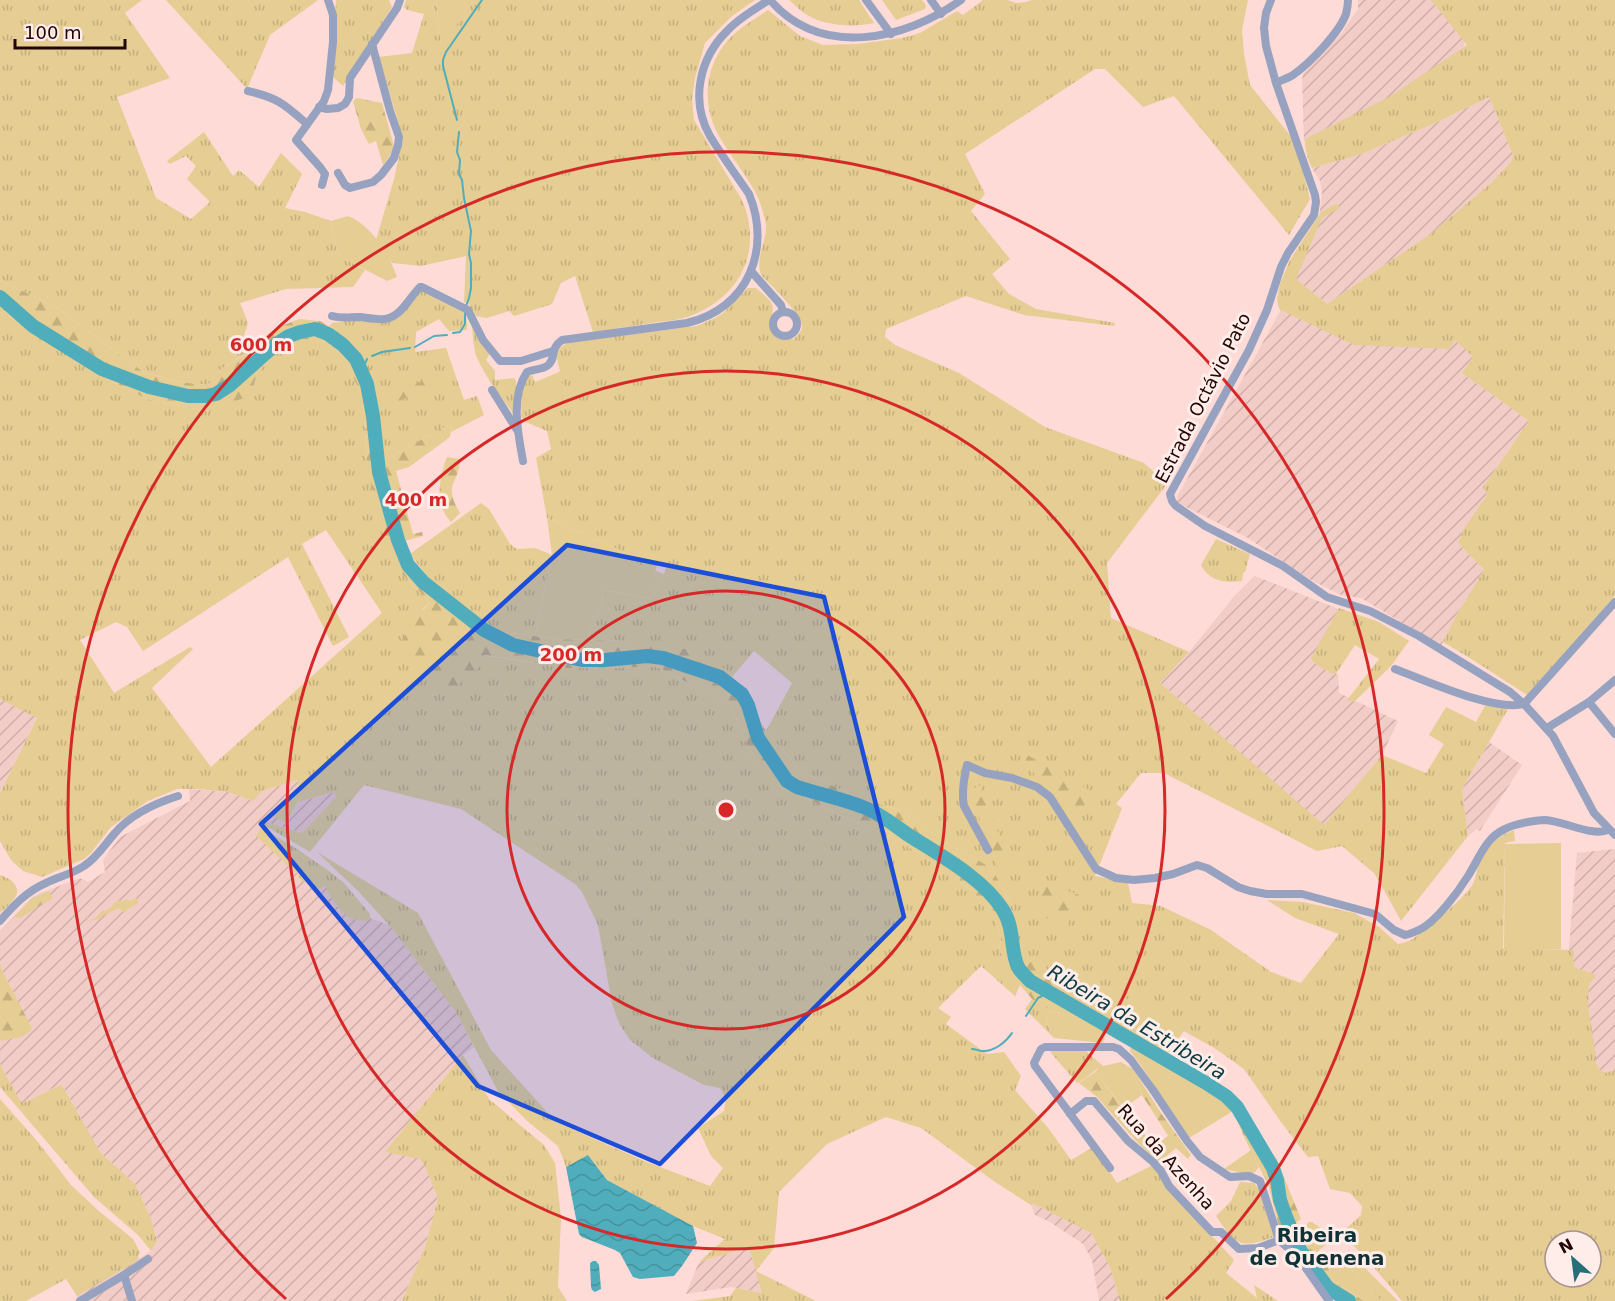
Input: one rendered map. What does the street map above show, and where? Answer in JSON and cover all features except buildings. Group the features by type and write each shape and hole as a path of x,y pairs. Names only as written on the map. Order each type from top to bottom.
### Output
{"street":[{"path":"322,185 325,174 296,140 324,101 328,90 333,15 328,0"},
{"path":"319,107 338,108 345,104 349,97 350,78 400,0"},
{"path":"523,461 517,430 521,381 527,372 546,366 553,359 555,345 562,340 687,323 712,315 739,292 751,271 758,247 756,215 749,194 710,135 702,117 699,95 702,72 712,48 728,29 769,0 790,18 811,30 826,35 855,38 891,34 941,14 961,0"},
{"path":"866,0 891,34"},
{"path":"931,0 941,14"},
{"name":"Estrada Octávio Pato","path":"1271,0 1264,28 1266,45 1276,83 1315,195 1315,210 1281,267 1267,310 1249,350 1170,494 1172,501 1205,526 1283,566 1327,597 1370,611 1419,636 1510,692 1547,728 1562,750 1594,813 1612,832"},
{"path":"1276,83 1299,70 1330,40 1346,14 1348,0"},
{"path":"338,173 345,185 350,188 373,182 381,176 394,158 398,145 399,137 372,44"},
{"path":"248,91 283,103 306,124"},
{"path":"751,271 781,305 783,312"},
{"path":"332,316 382,320 390,318 397,315 420,287 423,287 468,310 483,340 500,361 521,361 553,351"},
{"path":"492,390 517,430"},
{"path":"1395,669 1485,701 1515,706 1524,704 1615,602"},
{"path":"1547,728 1589,702 1615,680"},
{"path":"1589,702 1615,734"},
{"path":"988,850 962,800 967,765 985,773 1012,778 1037,787 1050,797 1096,869 1116,878 1134,880 1155,878 1197,865 1250,891 1267,894 1302,894 1375,914 1394,930 1406,935 1420,930 1444,908 1468,876 1492,837 1505,829 1544,820 1570,824 1596,833 1612,832"},
{"path":"0,921 19,901 39,886 85,866 93,860 125,823 156,804 178,795"},
{"path":"1110,1168 1035,1066 1034,1063 1041,1049 1051,1046 1119,1049 1131,1060 1187,1142 1200,1157 1230,1177 1249,1176 1260,1182 1280,1240 1298,1257 1329,1301"},
{"name":"Rua da Azenha","path":"1070,1114 1086,1101 1094,1101 1128,1141 1154,1162 1169,1186 1212,1232 1221,1232 1239,1249 1258,1248 1280,1240"},
{"path":"80,1301 148,1258"},
{"path":"124,1275 132,1301"}],"highlighted area":[{"path":"567,545 824,597 904,917 660,1164 478,1086 261,824"}],"shaded area":[{"path":"1358,0 1441,0 1465,35 1464,51 1392,99 1304,141 1303,74 1341,34 1358,9"},
{"path":"1489,97 1513,155 1511,162 1491,183 1432,233 1327,304 1296,279 1319,219 1322,193 1320,181 1312,168 1359,155 1433,124"},
{"path":"1284,304 1455,340 1473,357 1462,373 1529,421 1483,487 1487,495 1463,530 1458,543 1484,570 1441,646 1361,598 1341,595 1309,579 1248,538 1178,503 1177,497"},
{"path":"1255,576 1341,610 1313,659 1338,675 1339,693 1398,721 1382,755 1324,826 1160,683 1189,652 1232,599"},
{"path":"0,699 37,717 0,793"},
{"path":"1489,742 1522,765 1480,831 1477,829 1468,836 1462,789"},
{"path":"297,780 300,790 272,814 286,823 298,802 334,792 336,797 302,833 266,822 260,831 370,918 389,925 455,1011 474,1047 463,1055 385,1152 421,1158 426,1167 438,1199 425,1247 402,1301 76,1301 77,1296 151,1251 157,1240 151,1219 135,1184 100,1152 63,1087 59,1085 23,1103 20,1102 0,1064 0,1041 32,1028 2,970 0,931 38,894 80,878 88,882 105,872 103,860 120,837 190,801 189,789 228,792 253,801 262,791"},
{"path":"1615,849 1615,1075 1592,1074 1567,970 1577,853"},
{"path":"1034,1204 1091,1233 1110,1267 1120,1301 1099,1301 1092,1260 1083,1244 1035,1215 1031,1205"},
{"path":"749,1247 763,1293 731,1287 686,1294 699,1262"}],"green space":[{"path":"0,0 142,0 125,13 170,78 117,97 156,198 191,219 210,202 187,179 196,166 186,156 170,164 167,161 204,132 233,176 239,170 259,187 281,153 302,174 285,208 331,221 337,252 343,258 365,270 353,287 286,289 240,303 248,323 243,339 254,348 218,371 208,385 187,383 145,373 60,309 0,280"},
{"path":"166,0 318,0 270,35 247,89"},
{"path":"336,0 389,0 392,7 343,86 332,76"},
{"path":"406,0 436,0 441,46 474,0 755,0 732,16 705,43 695,78 692,99 694,120 742,200 748,220 750,239 748,256 742,273 732,288 703,311 684,318 593,332 575,276 561,283 552,304 514,316 509,311 487,318 476,316 468,303 464,302 466,256 421,266 392,263 376,240 403,139 379,57 412,53 424,14 407,10 404,7"},
{"path":"436,0 474,0 441,47"},
{"path":"789,0 859,0 874,23 847,25 820,21 804,13"},
{"path":"882,0 922,0 926,5 925,9 896,20"},
{"path":"983,0 1007,0 1016,3 1032,0 1248,0 1242,30 1250,85 1296,143 1310,199 1289,235 1174,96 1143,107 1105,69 1095,69 965,154 985,194 971,211 1010,259 992,274 1009,294 1036,309 1115,323 1114,326 1024,315 966,296 886,329 885,337 895,345 959,373 1045,427 1144,463 1167,484 1107,563 1111,618 1189,652 1160,683 1324,825 1382,755 1426,773 1444,744 1429,735 1446,707 1476,722 1486,704 1508,709 1462,789 1468,836 1401,921 1375,874 1342,846 1317,851 1164,773 1141,773 1116,804 1122,808 1095,876 1128,883 1132,903 1161,906 1211,930 1271,972 1301,983 1339,934 1295,918 1267,900 1303,902 1354,913 1379,927 1398,944 1411,940 1460,900 1473,884 1480,860 1486,851 1499,838 1514,830 1515,841 1505,843 1503,948 1573,950 1574,967 1596,975 1589,985 1588,1006 1596,1064 1605,1073 1615,1070 1615,1301 1402,1301 1366,1258 1341,1233 1361,1215 1362,1206 1350,1193 1330,1189 1318,1156 1308,1157 1244,1069 1216,1049 1069,967 1059,985 1022,956 1009,901 992,868 943,841 909,813 862,799 802,772 766,731 792,683 754,651 732,677 727,670 626,641 587,640 606,592 652,599 667,564 658,561 655,572 642,566 622,551 547,518 536,458 551,449 547,431 528,423 521,417 522,392 527,377 532,375 546,406 566,392 557,373 560,371 557,353 565,344 697,326 723,313 748,288 756,288 772,304 769,325 772,333 779,339 794,339 802,329 801,322 760,271 759,265 766,227 760,203 752,186 719,136 710,114 709,77 718,54 734,34 768,10 800,36 823,45 858,44 902,38 920,33 957,11 963,15"},
{"path":"1431,0 1615,0 1615,596 1527,695 1443,642 1484,570 1458,543 1463,530 1487,495 1483,487 1529,421 1462,373 1473,357 1455,340 1449,349 1354,345 1279,309 1277,300 1280,284 1290,260 1321,212 1336,204 1341,207 1322,218 1296,279 1327,304 1432,233 1491,183 1511,162 1513,155 1489,97 1433,124 1359,155 1312,168 1305,139 1389,97 1467,45"},
{"path":"357,98 382,103 394,146 383,165 376,141 369,144 361,129 353,101"},
{"path":"348,216 372,233 389,259 397,277 387,281 343,258 337,252 331,221"},
{"path":"0,280 60,309 145,373 187,383 208,385 218,371 254,349 252,345 279,327 299,319 320,321 342,334 367,362 374,379 384,460 452,423 450,437 409,467 396,471 413,534 422,532 423,536 405,541 406,546 413,560 427,576 486,630 559,639 626,641 692,650 727,670 766,731 802,772 862,799 909,813 943,841 992,868 1009,901 1023,956 1101,1017 1213,1082 1243,1108 1256,1131 1276,1158 1301,1219 1281,1234 1268,1184 1233,1110 1218,1097 1177,1070 1078,1017 1052,1011 1032,999 1020,985 999,950 1001,938 996,921 971,890 899,840 839,815 792,790 750,752 730,704 657,667 567,668 484,655 487,660 448,694 396,650 413,622 430,602 399,571 383,539 367,465 363,397 341,353 316,340 300,339 276,353 257,373 253,389 244,398 206,411 147,399 109,380 73,355 16,322 0,306"},
{"path":"422,290 466,312 467,330 449,331 439,319 416,332 415,352 446,348 464,400 477,396 484,415 451,432 452,423 384,460 374,379 371,371 356,349 329,326 332,323 359,319 391,321 399,318","holes":["444,372 448,381 386,405"]},
{"path":"0,306 16,322 73,355 109,380 147,399 206,411 253,389 257,373 276,353 300,339 316,340 341,353 363,397 367,465 399,571 430,602 422,610 487,660 482,655 567,668 657,667 730,704 750,752 792,790 839,815 899,840 971,890 996,921 1001,938 999,950 1020,985 1015,996 981,966 938,1008 951,1017 946,1024 987,1054 1004,1052 1021,1076 1015,1090 1049,1129 1071,1160 1093,1147 1117,1183 1155,1164 1211,1235 1234,1260 1226,1273 1257,1298 1254,1285 1278,1301 1120,1301 1110,1267 1091,1233 1034,1204 1031,1205 995,1182 921,1128 886,1117 827,1144 779,1192 774,1248 756,1271 816,1301 693,1301 730,1296 736,1288 762,1293 749,1247 699,1262 725,1239 693,1226 607,1180 589,1156 566,1167 558,1146 527,1121 498,1091 455,1011 389,925 358,891 317,852 418,913 491,1050 556,1122 642,1160 710,1186 723,1168 711,1156 698,1128 724,1111 726,1098 720,1088 704,1085 653,1058 630,1040 620,1025 612,1004 598,925 582,892 575,884 461,809 364,785 310,852 264,825 266,822 302,833 336,797 334,792 298,802 286,823 271,815 300,790 297,780 262,791 253,801 228,792 177,789 148,801 111,827 84,859 42,877 23,871 11,860 0,841 0,793 37,718 0,699","holes":["326,530 382,613 211,767 152,688 193,649 190,647 114,693 80,640 116,622 127,627 143,651 288,557 333,646 349,637 302,544"]},
{"path":"472,325 490,353 486,360 495,371 495,380 514,378 516,381 516,414 498,393 477,358"},
{"path":"444,372 449,381 386,406 384,397"},
{"path":"557,373 566,392 546,407 535,382"},
{"path":"447,457 460,459 452,496 460,513 451,522 440,500 440,482"},
{"path":"481,503 489,509 510,544 517,549 535,548 552,555 535,636 486,630 427,576 410,554"},
{"path":"547,518 622,551 642,566 664,574 652,599 606,592 587,640 535,636 552,555"},
{"path":"1216,539 1250,554 1242,581 1218,580 1209,575 1201,565"},
{"path":"1339,608 1379,622 1409,641 1391,666 1354,702 1347,700 1379,659 1355,645 1335,675 1315,664 1311,658"},
{"path":"1017,749 1094,793 1071,822 1059,799 1043,787"},
{"path":"980,785 1007,854 1009,878 1000,873 969,791"},
{"path":"261,828 294,847 344,883 370,914 370,920 354,919 342,912 332,900 325,886 318,889 313,882 309,884 306,880 302,882 298,875 256,836"},
{"path":"1561,843 1561,949 1504,949 1505,844"},
{"path":"0,875 12,881 17,891 14,899 0,913"},
{"path":"1044,882 1079,895 1067,927 1042,916 1040,886"},
{"path":"49,891 53,898 20,918 14,917 31,899"},
{"path":"136,898 139,903 123,912 119,908 100,919 87,921 86,911 88,920 94,919 103,910 106,911 120,900 130,901"},
{"path":"0,962 32,1028 22,1037 0,1041"},
{"path":"1069,967 1184,1031 1167,1054 1139,1039 1098,1014 1059,985"},
{"path":"1032,999 1052,1011 1047,1022 1054,1038 1025,1009"},
{"path":"1052,1011 1078,1017 1106,1032 1103,1043 1054,1038 1047,1022"},
{"path":"1131,1046 1184,1074 1233,1111 1189,1138 1130,1051"},
{"path":"1050,1049 1086,1051 1103,1066 1077,1083"},
{"path":"463,1055 489,1099 544,1145 555,1163 561,1218 558,1287 567,1301 402,1301 425,1247 438,1199 421,1159 385,1152"},
{"path":"1121,1062 1131,1068 1142,1095 1124,1108 1095,1072 1099,1067"},
{"path":"0,1064 23,1103 60,1085 63,1087 100,1152 135,1184 151,1219 157,1241 151,1251 139,1236 94,1197 0,1087"},
{"path":"1131,1068 1191,1155 1188,1159 1176,1148 1142,1095"},
{"path":"1095,1072 1162,1160 1157,1161 1096,1096 1079,1083"},
{"path":"0,1099 38,1142 71,1185 133,1239 140,1252 137,1261 77,1296 66,1279 26,1301 0,1301"},
{"path":"1169,1135 1176,1148 1162,1160 1154,1147"},
{"path":"1251,1150 1259,1167 1254,1173 1224,1169"},
{"path":"1240,1182 1254,1183 1258,1188 1274,1237 1253,1243 1240,1242 1229,1234 1216,1216 1231,1201"},
{"path":"1309,1222 1334,1237 1315,1254 1298,1234"},
{"path":"1297,1232 1328,1268 1334,1281 1364,1301 1339,1301 1329,1296 1283,1240"},
{"path":"1349,1250 1365,1268 1357,1276 1381,1301 1364,1301 1334,1281 1328,1268"},
{"path":"1365,1268 1398,1301 1381,1301 1357,1276"}],"water":[{"path":"588,1155 607,1180 693,1226 697,1243 674,1276 640,1279 633,1277 620,1253 579,1234 566,1167"},
{"path":"593,1261 599,1265 601,1289 595,1292 591,1287 590,1263"}],"waterway":[{"path":"457,120 443,60 446,52 482,0"},
{"path":"459,132 457,152 460,160 459,174 471,231 469,254 471,288 466,306"},
{"name":"Ribeira da Estribeira","path":"0,297 33,326 102,369 149,387 188,396 216,394 230,385 275,345 300,332 315,329 328,334 343,345 356,359 367,384 379,472 398,540 408,565 423,582 484,630 513,645 582,660 647,656 663,658 720,677 742,694 748,705 758,738 787,781 797,787 847,801 869,810 961,868 985,888 1003,910 1007,917 1019,969 1030,981 1226,1096 1237,1107 1273,1168 1280,1200 1300,1250 1328,1288 1349,1301"},
{"path":"453,333 460,332 465,324 465,313"},
{"path":"415,347 434,336 447,335"},
{"path":"372,356 382,352 410,348"},
{"path":"362,370 367,359"},
{"path":"1026,1016 1038,998 1049,992"},
{"path":"972,1049 991,1050 1003,1043 1012,1033"}],"district":[{"name":"Ribeira de Quenena","path":"1317,1246"}]}
